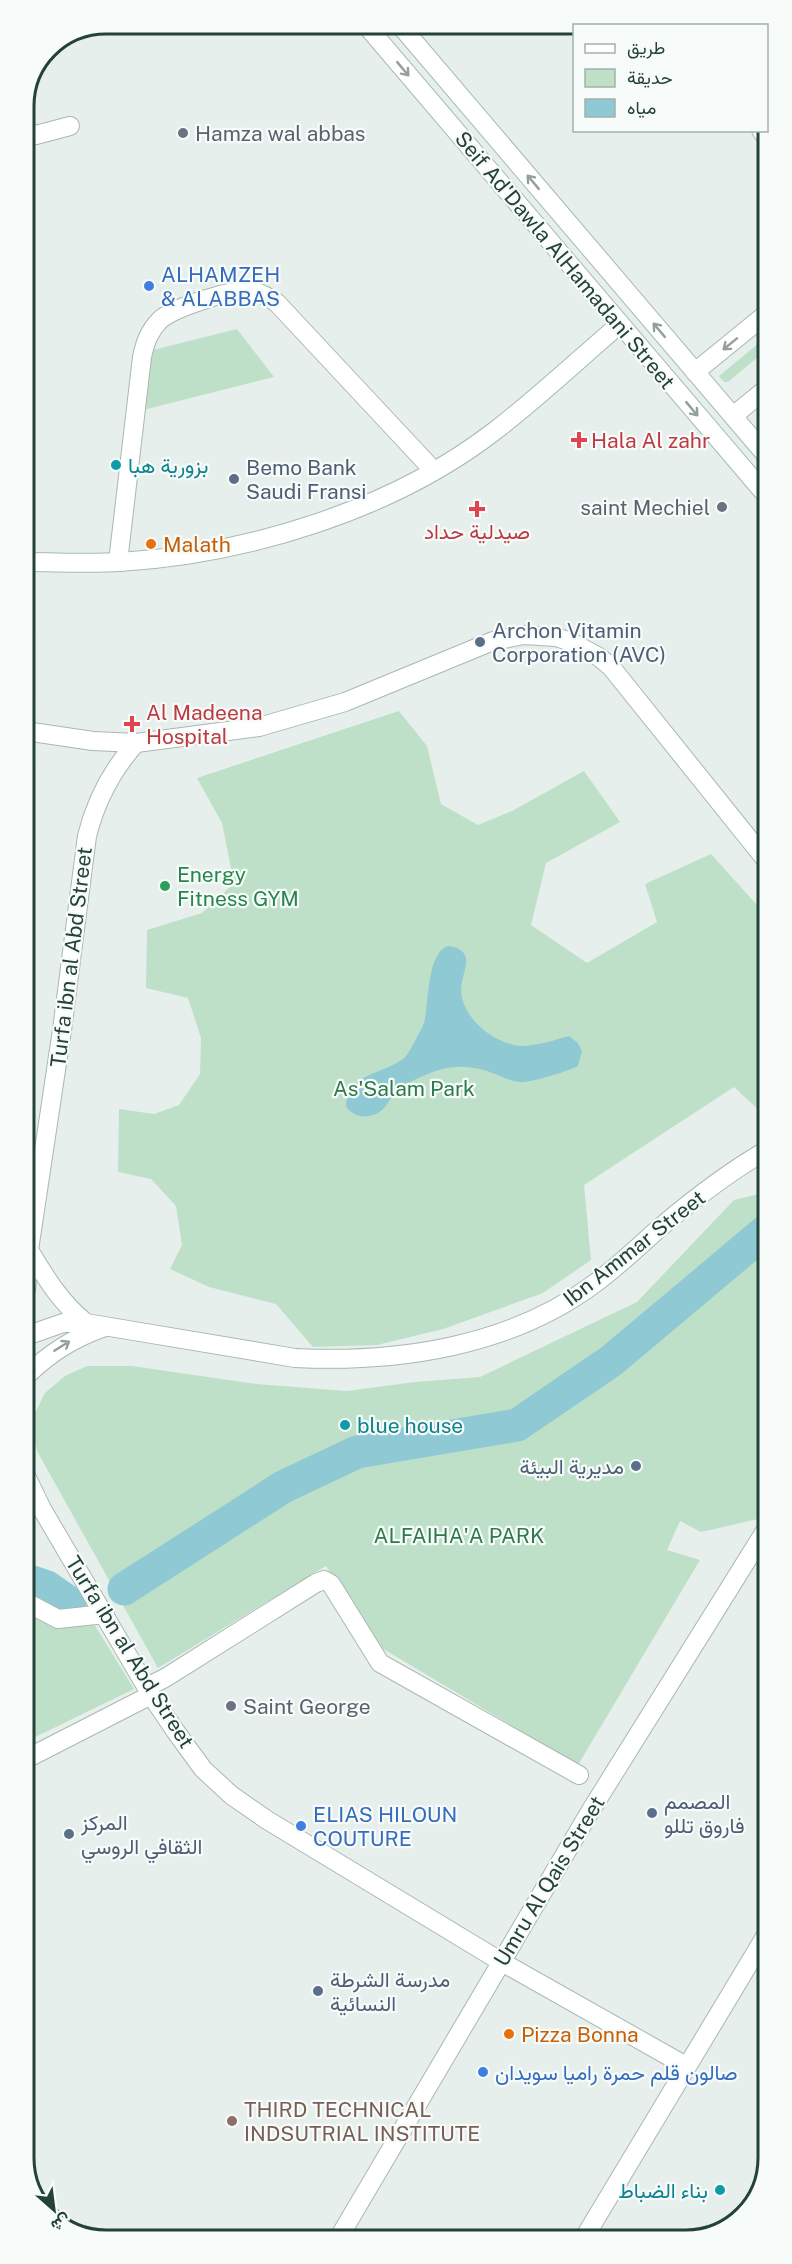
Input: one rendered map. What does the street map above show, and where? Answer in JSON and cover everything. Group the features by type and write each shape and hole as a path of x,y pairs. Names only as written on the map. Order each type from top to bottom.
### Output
{"street":[{"name":"Seif Ad'Dawla AlHamadani Street","path":"374,34 758,486"},
{"name":"Seif Ad'Dawla AlHamadani Street","path":"408,35 758,446"},
{"path":"34,134 70,126"},
{"path":"118,562 142,357 147,338 160,320 170,313 234,291 252,291 277,303 434,471"},
{"path":"695,372 758,321"},
{"path":"34,562 118,562 173,557 227,548 281,535 334,518 434,471 495,431 620,324"},
{"path":"733,416 758,395"},
{"path":"34,732 93,741 136,743 259,727 345,702 493,641 524,635 556,637 585,648 611,667 758,850"},
{"name":"Turfa ibn al Abd Street","path":"34,1217 62,1030 87,836 96,806 110,777 136,743"},
{"name":"Ibn Ammar Street","path":"34,1333 63,1323 86,1323 295,1358 329,1360 397,1356 464,1343 507,1330 560,1308 594,1285 689,1204 758,1156"},
{"path":"34,1258 68,1309 86,1323"},
{"path":"34,1369 55,1350 70,1341 105,1327"},
{"name":"Turfa ibn al Abd Street","path":"34,1492 149,1691 203,1769 231,1795 267,1820 500,1961 686,2066"},
{"name":"Umru Al Qais Street","path":"344,2229 597,1800 758,1542"},
{"path":"34,1754 149,1691 165,1678 324,1580 331,1584 380,1663 579,1775"},
{"path":"34,1606 58,1619 105,1614"},
{"path":"589,2230 758,1948"}],"green space":[{"path":"237,329 274,377 143,410 141,353"},
{"path":"758,344 758,357 728,382 724,382 719,376"},
{"name":"As'Salam Park","path":"399,711 427,746 441,804 478,825 512,811 584,771 620,822 546,863 531,925 587,963 657,922 645,884 711,854 758,906 758,1109 734,1087 584,1185 591,1260 543,1293 443,1329 377,1345 313,1347 276,1304 209,1287 170,1269 182,1245 176,1206 151,1179 118,1172 119,1109 154,1114 179,1105 200,1074 201,1038 188,998 146,988 147,930 202,913 234,883 222,823 197,778"},
{"name":"ALFAIHA'A PARK","path":"758,1194 758,1224 598,1357 524,1405 538,1425 631,1359 758,1247 758,1519 701,1532 680,1521 667,1550 700,1560 578,1765 380,1647 326,1566 158,1668 37,1451 34,1415 45,1393 65,1376 87,1366 132,1366 256,1384 347,1391 415,1382 480,1377 637,1302 734,1200"},
{"path":"34,1612 91,1619 134,1689 34,1738"}],"water":[{"path":"448,946 459,949 465,955 462,998 465,1007 477,1024 495,1037 514,1045 535,1045 569,1036 578,1043 582,1051 578,1066 550,1076 521,1082 478,1069 453,1067 436,1071 403,1087 378,1113 362,1116 353,1113 346,1106 348,1095 353,1087 367,1076 403,1059 410,1050 424,1021 430,978 436,958 441,950"}],"waterway":[{"path":"124,1589 283,1487 357,1452 517,1425 611,1361 758,1238"},
{"path":"34,1583 47,1587 70,1603"}],"place":[{"name":"Hamza wal abbas","path":"183,133"},
{"name":"ALHAMZEH & ALABBAS","path":"149,286"},
{"name":"Hala Al zahr","path":"579,440"},
{"name":"بزورية هبا","path":"116,465"},
{"name":"Bemo Bank Saudi Fransi","path":"234,479"},
{"name":"saint Mechiel","path":"722,507"},
{"name":"صيدلية حداد","path":"477,509"},
{"name":"Malath","path":"151,544"},
{"name":"Archon Vitamin Corporation (AVC)","path":"480,642"},
{"name":"Al Madeena Hospital","path":"132,724"},
{"name":"Energy Fitness GYM","path":"165,886"},
{"name":"blue house","path":"345,1425"},
{"name":"مديرية البيئة","path":"636,1466"},
{"name":"Saint George","path":"231,1706"},
{"name":"المصمم فاروق تللو","path":"652,1813"},
{"name":"ELIAS HILOUN COUTURE","path":"301,1826"},
{"name":"المركز الثقافي الروسي","path":"69,1834"},
{"name":"مدرسة الشرطة النسائية","path":"318,1991"},
{"name":"Pizza Bonna","path":"509,2034"},
{"name":"صالون قلم حمرة راميا سويدان","path":"483,2072"},
{"name":"THIRD TECHNICAL INDSUTRIAL INSTITUTE","path":"232,2121"},
{"name":"بناء الضباط","path":"720,2190"}]}
